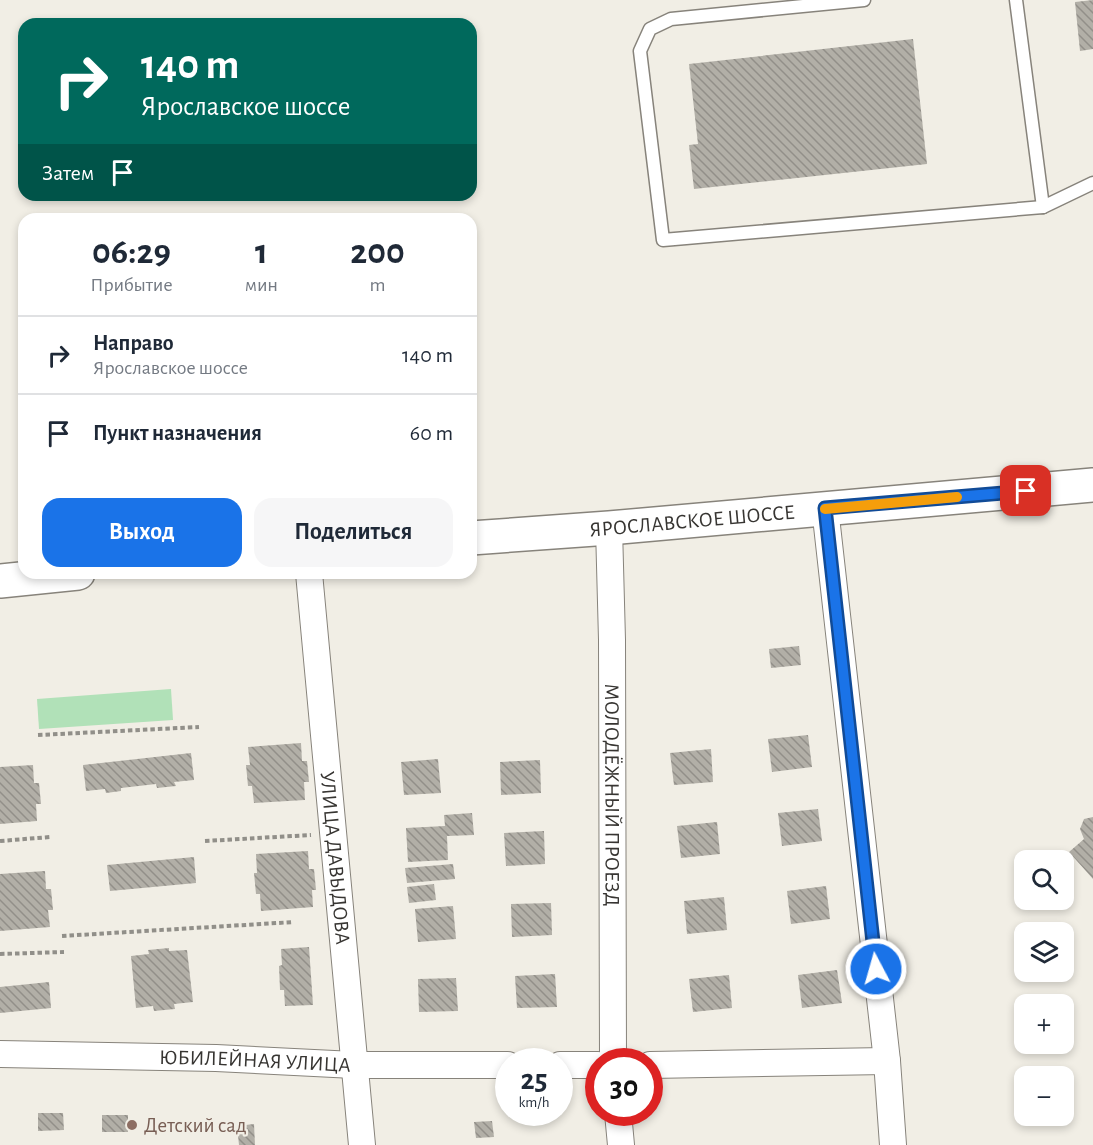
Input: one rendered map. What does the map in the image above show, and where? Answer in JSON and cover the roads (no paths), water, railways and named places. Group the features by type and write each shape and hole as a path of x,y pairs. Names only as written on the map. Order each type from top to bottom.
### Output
{"main road":[{"name":"ЯРОСЛАВСКОЕ ШОССЕ","path":"477,538 1093,485"},
{"path":"0,580 18,578"}],"street":[{"path":"825,508 887,1061 893,1145"},
{"name":"МОЛОДЁЖНЫЙ ПРОЕЗД","path":"609,528 612,652 613,1048"},
{"name":"УЛИЦА ДАВЫДОВА","path":"310,579 362,1145"},
{"name":"ЮБИЛЕЙНАЯ УЛИЦА","path":"0,1054 216,1058 354,1065 495,1065"},
{"path":"663,1065 887,1061"},
{"path":"619,1126 621,1145"}],"lane":[{"path":"864,0 796,3 670,19 650,29 640,51 663,240 1043,207 1093,183"},
{"path":"1016,0 1043,207"}],"place":[{"name":"Детский сад","path":"132,1125"}]}
